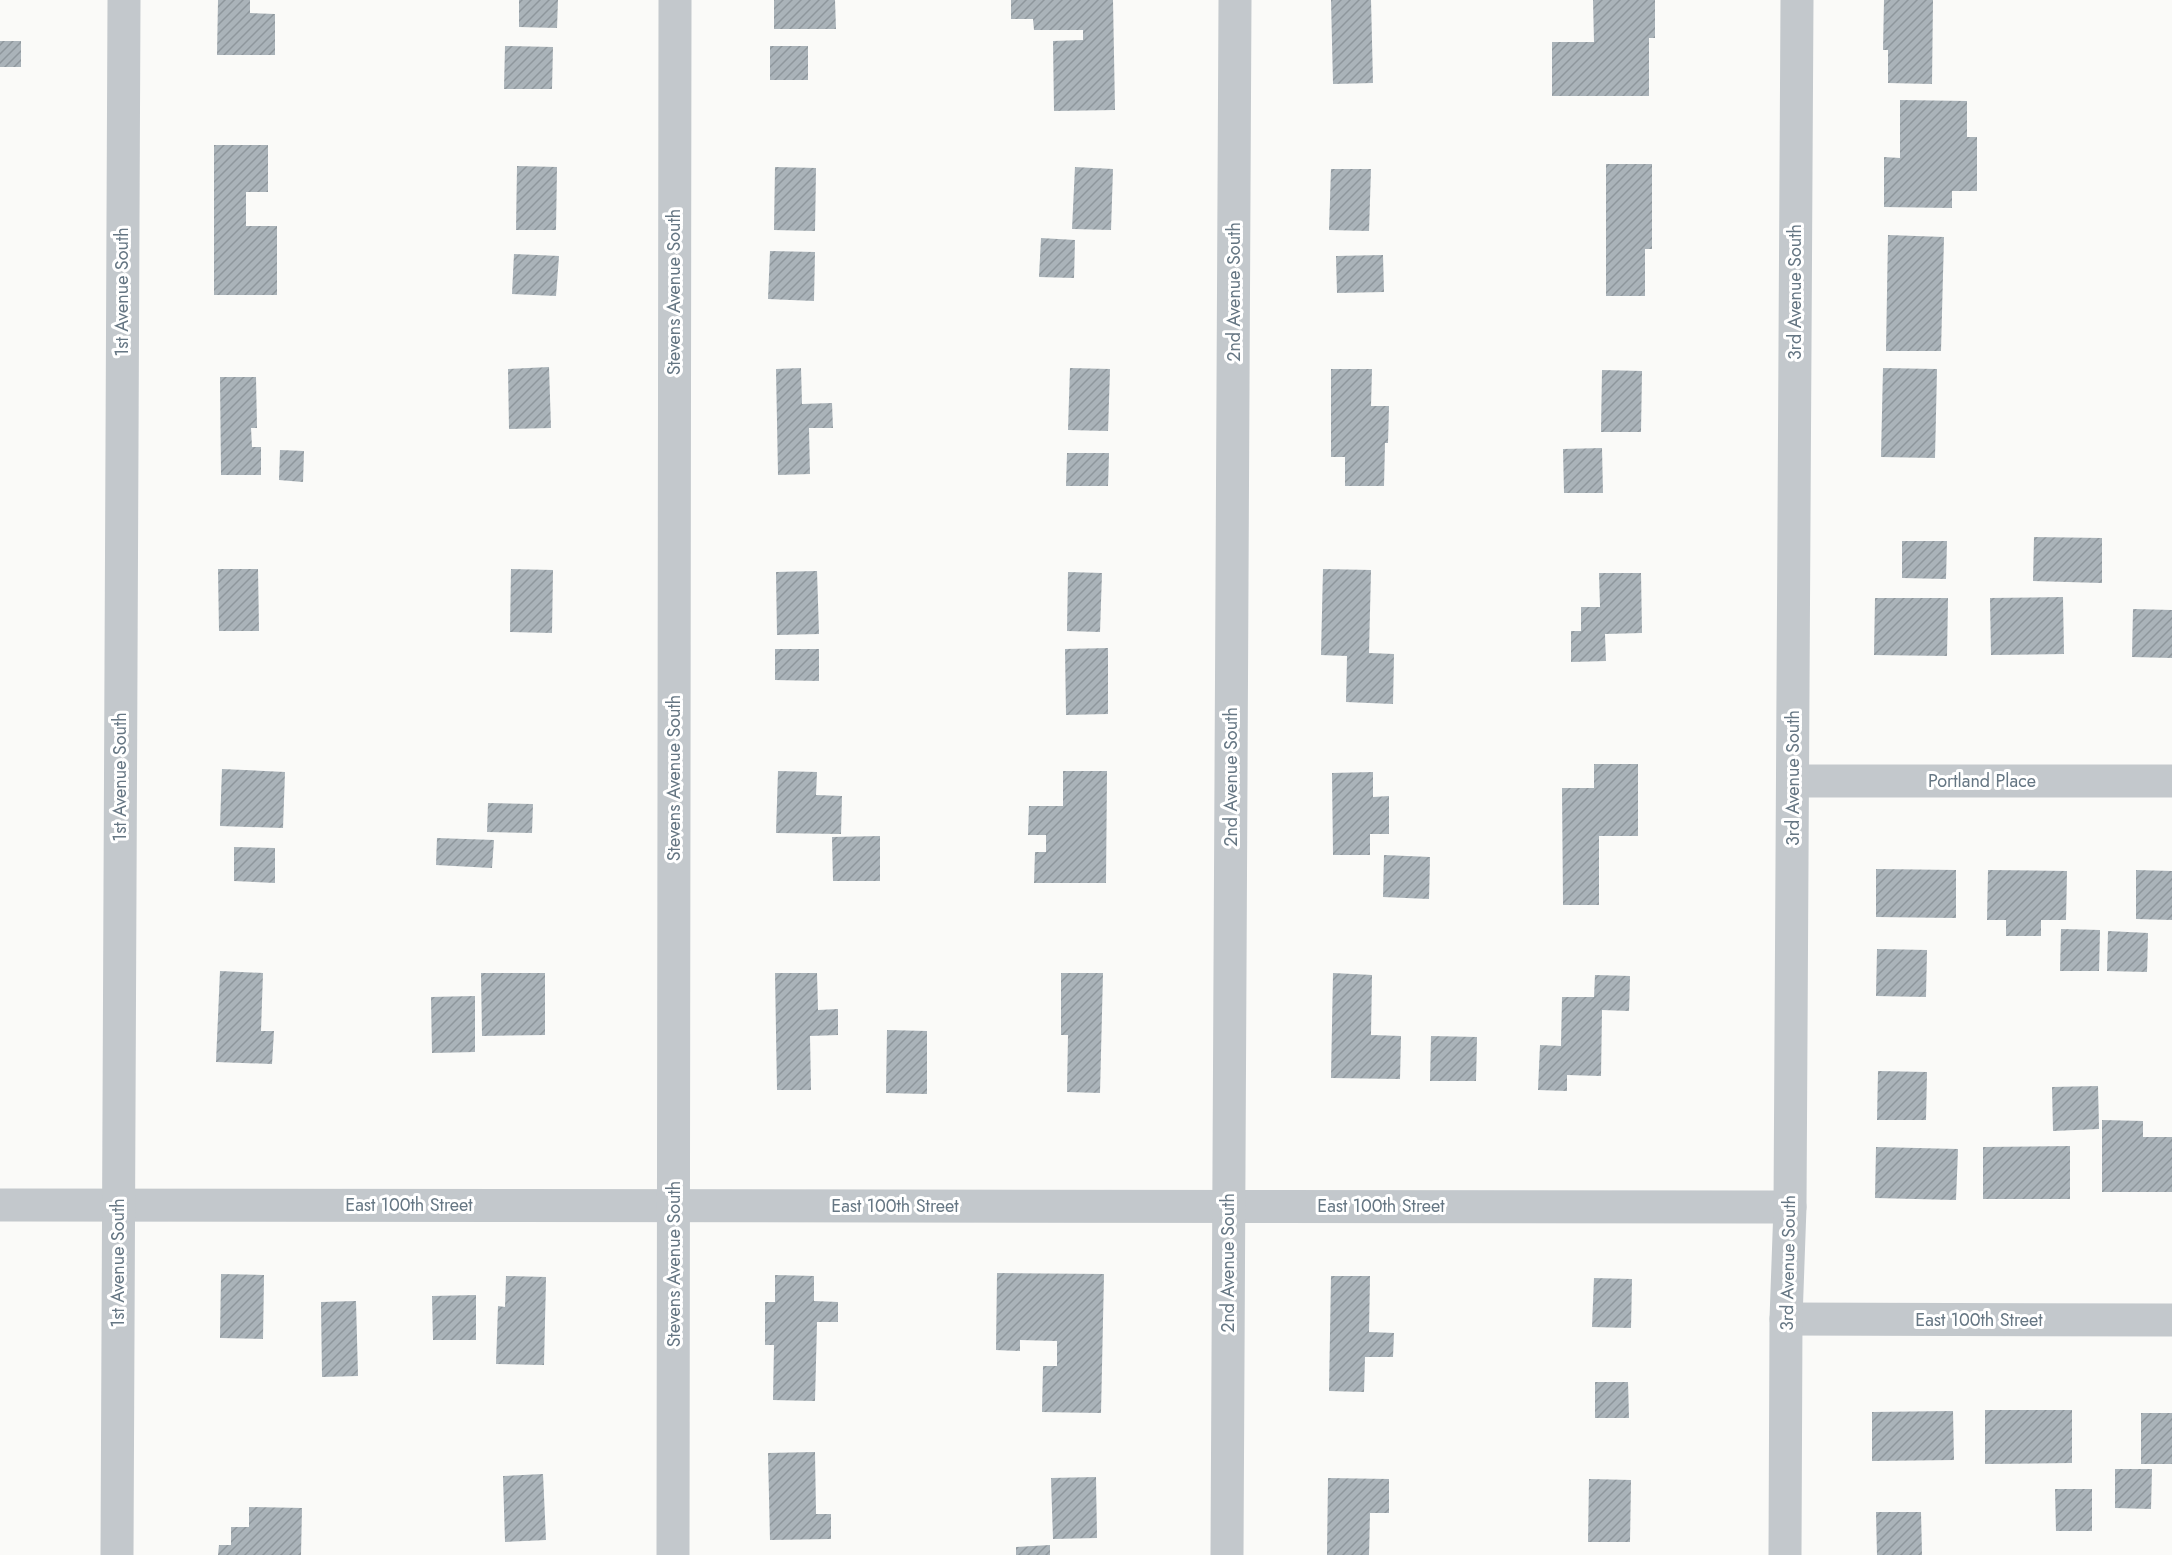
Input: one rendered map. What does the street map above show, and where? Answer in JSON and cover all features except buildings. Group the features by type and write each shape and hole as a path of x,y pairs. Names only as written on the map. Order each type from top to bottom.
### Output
{"street":[{"name":"1st Avenue South","path":"117,1555 124,0"},
{"name":"Stevens Avenue South","path":"672,1555 675,0"},
{"name":"2nd Avenue South","path":"1227,1555 1235,0"},
{"name":"3rd Avenue South","path":"1785,1555 1786,1320 1790,1207 1797,0"},
{"name":"Portland Place","path":"1793,781 2172,781"},
{"name":"East 100th Street","path":"0,1205 1790,1207"},
{"name":"East 100th Street","path":"1786,1320 2172,1320"}]}
